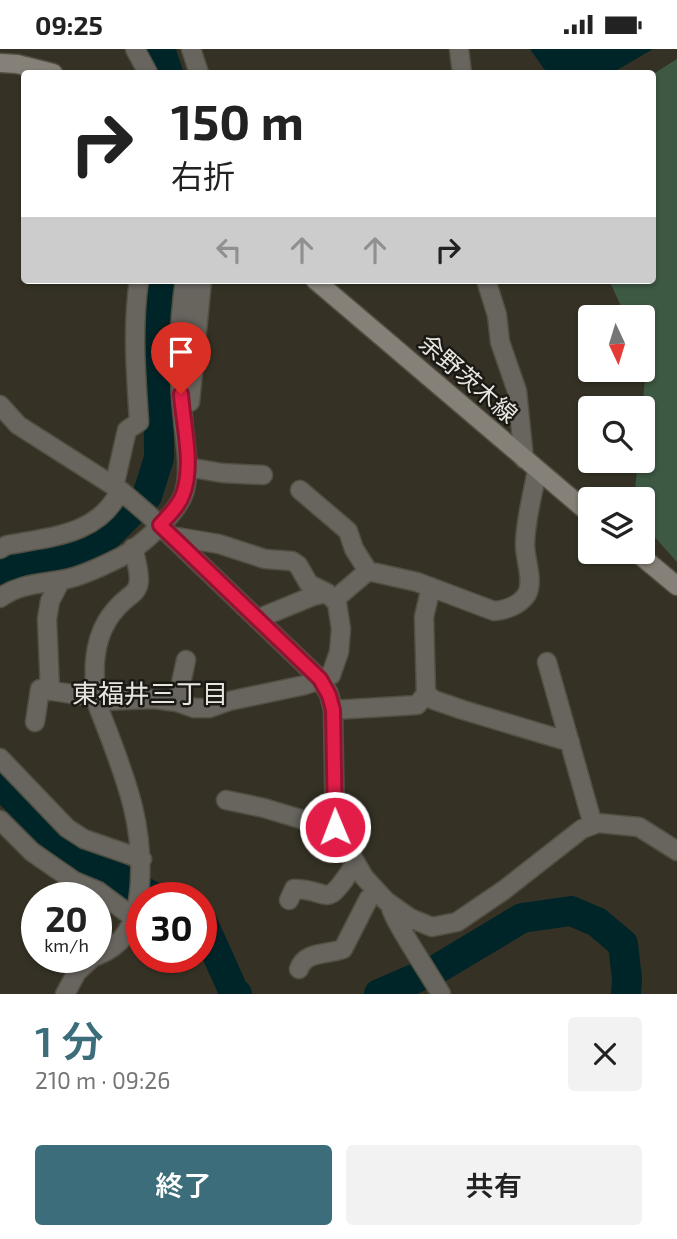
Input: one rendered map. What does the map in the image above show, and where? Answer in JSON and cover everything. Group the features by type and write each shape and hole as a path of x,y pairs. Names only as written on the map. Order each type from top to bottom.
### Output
{"main road":[{"path":"0,63 41,70"},
{"name":"余野茨木線","path":"320,284 578,504"},
{"path":"651,564 677,586"}],"street":[{"path":"135,49 146,70"},
{"path":"191,49 198,70"},
{"path":"459,49 462,70"},
{"path":"0,549 7,545 68,534 89,526 108,512 117,489 127,430 139,422 134,349 139,284"},
{"path":"185,284 179,342 187,457"},
{"path":"0,598 26,585 61,580 97,569 124,555 160,525 183,497 187,479 202,284"},
{"path":"300,490 348,531 354,549 368,571 430,587 494,611 506,610 520,601 527,593 529,575 525,544 531,464 517,391 500,342 497,315 487,284"},
{"path":"0,405 18,425 117,489 160,525 320,679 329,695 333,710 335,827 364,877 441,994"},
{"path":"187,457 222,473 263,475"},
{"path":"35,722 40,689 91,697 96,701 154,699 177,702 194,708 209,708 229,701 305,685 331,675 339,652 340,615 330,597 309,584 292,561 265,559 160,525"},
{"path":"133,548 141,577 139,586 108,619 95,654 96,701 129,789 141,837 140,882"},
{"path":"257,619 313,596 330,597 368,571"},
{"path":"50,691 47,619 50,601 61,580"},
{"path":"333,710 417,705 426,694 424,617 430,587"},
{"path":"177,702 186,660"},
{"path":"547,662 593,825"},
{"path":"426,694 434,700 570,742"},
{"path":"0,758 67,828 84,839 142,864"},
{"path":"335,789 323,811 327,827 369,898 386,909 432,927 451,923"},
{"path":"226,800 327,827"},
{"path":"0,820 32,852 74,881 99,891 126,907"},
{"path":"421,960 422,946 430,937 466,916 582,829 598,823 639,827 677,851"},
{"path":"289,900 294,889 328,895 338,890 351,870"},
{"path":"299,969 302,961 309,956 344,949 369,898"},
{"path":"112,949 126,930"},
{"path":"65,994 76,973"}],"green space":[{"path":"677,59 677,562 655,537 655,487 635,487 637,473 655,473 655,396 643,396 645,382 655,382 655,305 620,305 611,284 656,284 656,72"}],"water":[{"path":"530,49 653,49 617,70 544,69"}],"waterway":[{"path":"160,49 167,70"},
{"path":"0,574 11,566 98,545 147,496 159,458 158,298 160,284"},
{"path":"0,783 46,830 86,860 126,882"},
{"path":"379,994 437,969 522,918 571,911 597,922 623,944 626,994"},
{"path":"217,954 237,994"}],"district":[{"name":"東福井三丁目","path":"150,694"}],"route":[{"path":"181,394 187,448 187,479 183,497 160,525 320,679 329,695 333,710 335,827"}]}
